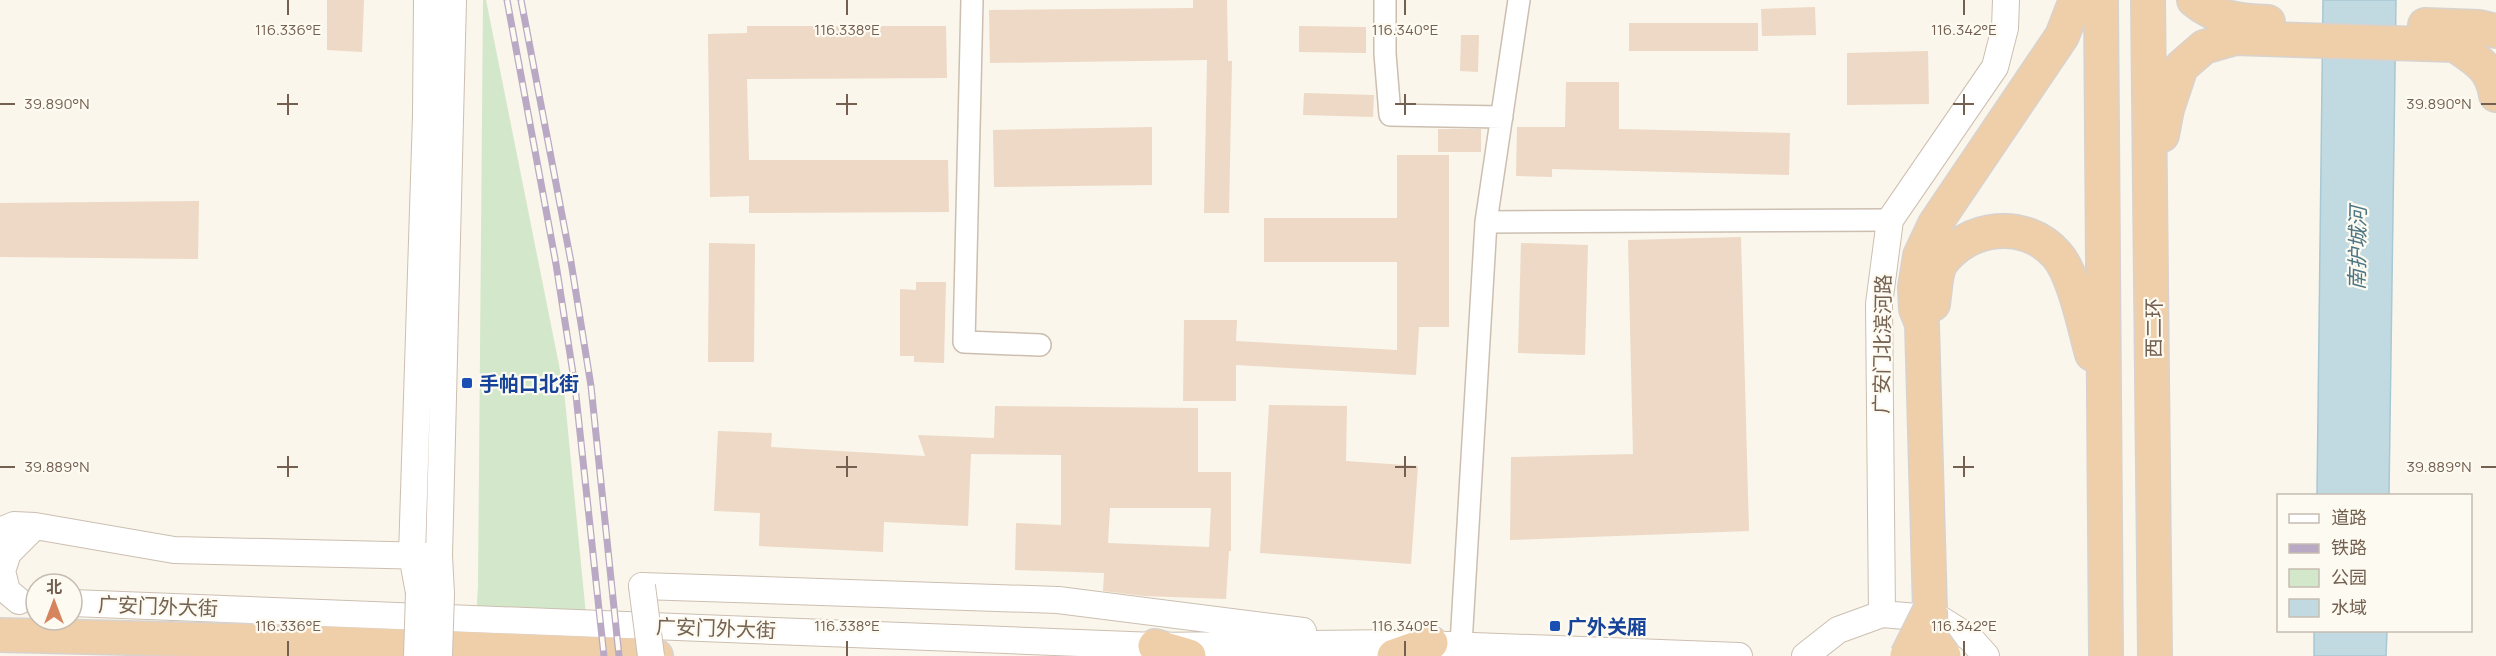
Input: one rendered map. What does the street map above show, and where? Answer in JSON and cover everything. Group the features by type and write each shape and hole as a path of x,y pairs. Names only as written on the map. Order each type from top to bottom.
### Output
{"highway":[{"path":"1944,656 1931,638 1922,324 1916,309 1915,287 1920,256 1935,224 2062,36 2076,0"},
{"path":"2101,0 2106,656"},
{"name":"西二环","path":"2148,0 2156,656"},
{"path":"2194,0 2219,16 2283,31"},
{"path":"2152,247 2156,164 2167,109 2181,67 2204,47 2235,38 2283,31 2469,32 2491,41 2496,48"},
{"path":"2469,32 2482,64 2494,81 2496,95"},
{"path":"1922,324 1933,303 1940,265 1965,239 1989,231 2014,231 2038,241 2057,255 2076,293 2104,396"},
{"path":"1907,656 1930,610"},
{"name":"广安门外大街","path":"0,635 297,642 656,656"},
{"path":"1394,649 1446,644"},
{"path":"1155,646 1189,656"}],"street":[{"path":"427,0 426,127 412,555 430,594 439,656"},
{"path":"417,656 439,556 453,0"},
{"path":"972,0 964,342 1040,345"},
{"path":"1384,0 1390,116 1502,117"},
{"path":"1519,0 1486,222 1446,644 1739,656"},
{"name":"广安门北滨河路","path":"1882,614 1880,304 1890,220 1995,67 2005,28 2006,0"},
{"path":"1486,222 1890,220"},
{"path":"0,531 14,525 35,526 174,550 439,556"},
{"path":"18,600 7,591 3,571 8,553 35,526"},
{"path":"651,656 642,586 1058,600 1394,649"},
{"name":"广安门外大街","path":"84,603 1155,646 1394,649"},
{"path":"1805,656 1838,630 1882,614 1940,619 1970,638 1986,656"}],"green space":[{"path":"483,0 486,0 564,390 590,656 474,656 478,586"}],"water":[{"name":"南护城河","path":"2323,0 2396,0 2389,494 2317,494"},
{"path":"2314,632 2387,632 2386,656 2314,656"}],"building":[{"path":"327,0 364,0 362,52 327,50"},
{"path":"1193,0 1227,0 1228,61 1232,61 1229,213 1204,213 1207,60 990,63 989,10 1193,8"},
{"path":"1815,7 1816,35 1762,36 1761,9"},
{"path":"1629,23 1758,23 1758,51 1629,51"},
{"path":"747,26 946,26 947,78 747,79 749,160 948,160 949,212 749,213 749,196 710,197 708,34 747,33"},
{"path":"1299,26 1366,27 1366,53 1299,52"},
{"path":"1461,35 1479,35 1478,72 1460,71"},
{"path":"1928,51 1929,104 1847,105 1847,53"},
{"path":"1566,82 1619,82 1619,129 1790,133 1789,175 1552,169 1552,177 1516,176 1517,127 1565,127"},
{"path":"1304,93 1374,95 1373,117 1303,115"},
{"path":"1152,127 1152,185 994,187 993,130"},
{"path":"1438,129 1481,129 1481,152 1438,152"},
{"path":"1397,155 1449,155 1449,327 1419,327 1416,375 1236,365 1236,401 1183,401 1184,320 1237,320 1236,341 1397,350 1397,262 1264,262 1264,218 1397,218"},
{"path":"199,201 198,259 0,257 0,203"},
{"path":"1741,237 1749,531 1510,540 1511,457 1633,454 1628,240"},
{"path":"709,243 755,244 754,362 708,362"},
{"path":"1521,243 1588,245 1585,355 1518,353"},
{"path":"916,282 946,282 944,363 914,362 914,356 900,356 900,289 916,290"},
{"path":"1269,405 1347,406 1346,461 1418,466 1411,564 1260,553"},
{"path":"995,406 1198,408 1198,472 1231,472 1231,551 1229,551 1226,599 1144,596 1103,591 1104,573 1015,570 1016,523 1061,525 1061,455 971,454 968,526 884,522 883,552 759,546 760,513 714,511 718,431 772,433 771,447 925,456 918,435 994,438","holes":["1110,508 1211,508 1209,547 1108,543"]}],"railway":[{"path":"507,0 556,264 575,386 604,656"},
{"path":"521,0 571,262 591,386 619,656"}],"place":[{"name":"手帕口北街","path":"467,383"},
{"name":"广外关厢","path":"1555,626"}]}
